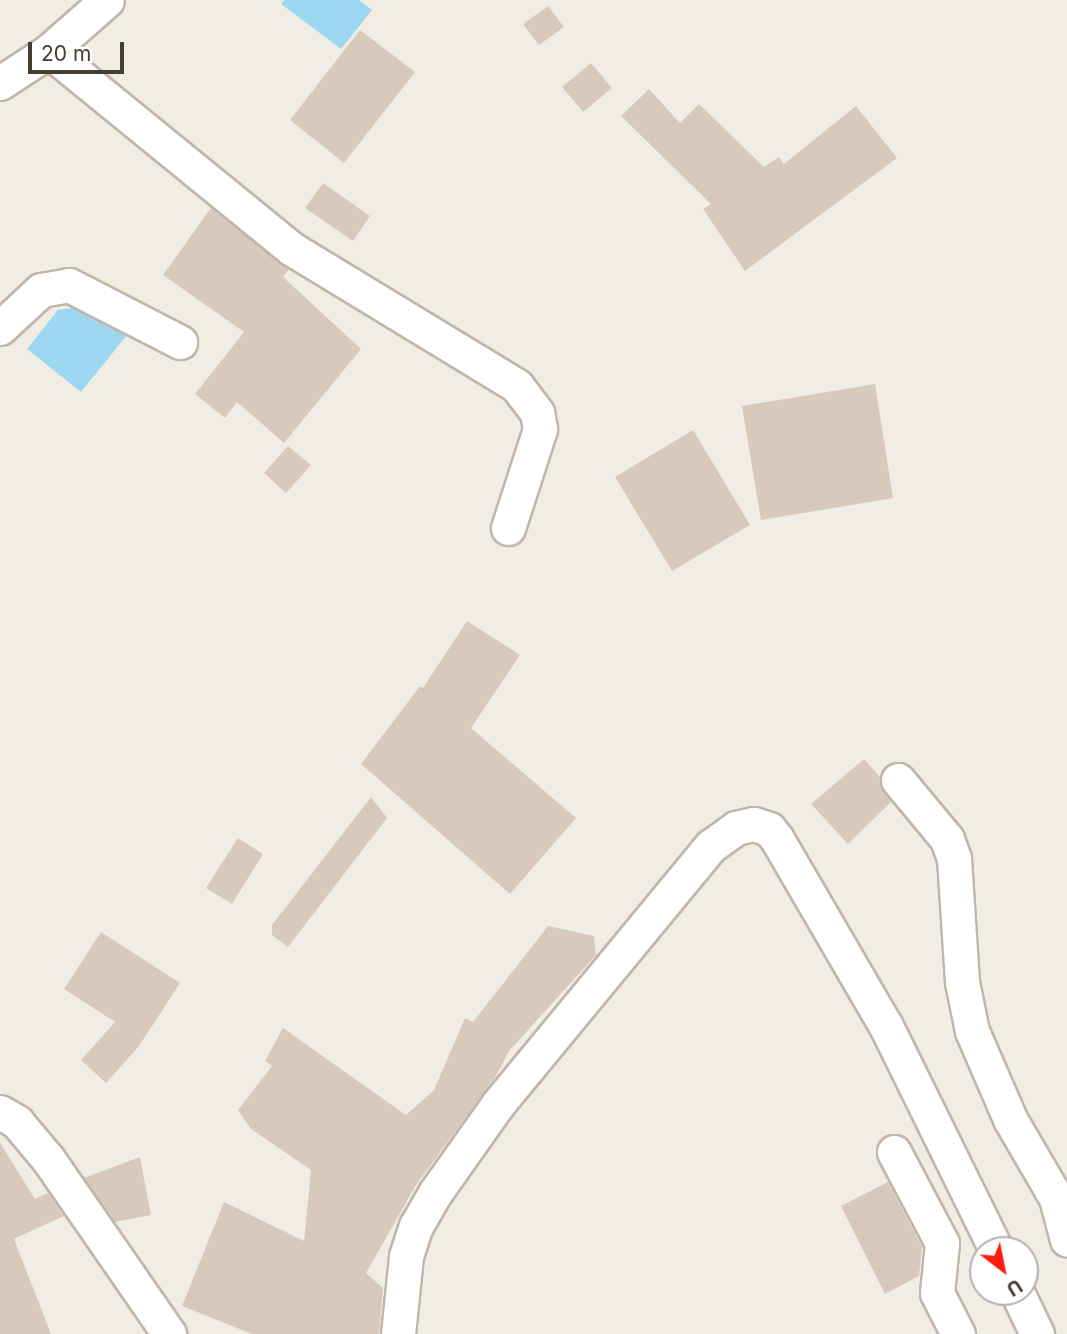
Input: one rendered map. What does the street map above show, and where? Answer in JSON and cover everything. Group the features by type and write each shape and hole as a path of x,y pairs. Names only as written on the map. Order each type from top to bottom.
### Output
{"street":[{"path":"0,83 49,51 107,0"},
{"path":"49,51 292,249 517,386 537,413 540,429 508,528"},
{"path":"0,328 41,290 69,285 180,342"},
{"path":"898,780 951,848 962,982 972,1031 1010,1119 1056,1198 1067,1240"},
{"path":"398,1334 406,1256 435,1192 498,1104 711,846 736,828 754,824 769,829 777,839 887,1026 989,1236"},
{"path":"0,1112 17,1122 48,1159 169,1334"},
{"path":"894,1153 942,1243 937,1293 958,1334"},
{"path":"1024,1306 1037,1334"}],"water":[{"path":"284,0 359,0 372,10 341,49 281,4"},
{"path":"93,305 136,324 81,392 27,349 58,310"}],"building":[{"path":"548,6 564,27 539,45 523,24"},
{"path":"360,30 415,72 344,163 290,120"},
{"path":"591,63 612,88 583,112 562,87"},
{"path":"649,89 680,123 699,104 764,167 779,157 784,164 856,106 897,158 745,271 703,209 711,204 621,116"},
{"path":"323,183 370,216 353,241 305,208"},
{"path":"211,208 289,269 283,277 361,349 284,443 237,402 225,418 195,394 244,332 163,275"},
{"path":"875,384 893,498 761,520 742,406"},
{"path":"693,430 750,525 672,571 615,477"},
{"path":"288,446 311,465 286,493 264,473"},
{"path":"467,621 520,655 471,728 576,818 510,894 361,764 420,686 423,688"},
{"path":"864,759 880,777 891,802 848,844 811,804"},
{"path":"371,797 387,818 288,947 272,935 272,925"},
{"path":"238,838 263,854 232,904 206,888"},
{"path":"548,926 594,936 596,955 509,1051 496,1076 416,1185 366,1273 383,1288 379,1334 252,1334 182,1306 224,1202 304,1241 311,1170 251,1129 238,1110 272,1066 265,1061 283,1028 406,1115 434,1090 465,1018 473,1022"},
{"path":"101,932 180,983 139,1046 106,1083 81,1060 115,1022 64,989"},
{"path":"0,1143 35,1199 48,1193 64,1216 14,1239 51,1334 0,1334"},
{"path":"140,1157 151,1215 115,1222 84,1178"},
{"path":"888,1182 922,1247 919,1276 885,1294 841,1206"}]}
